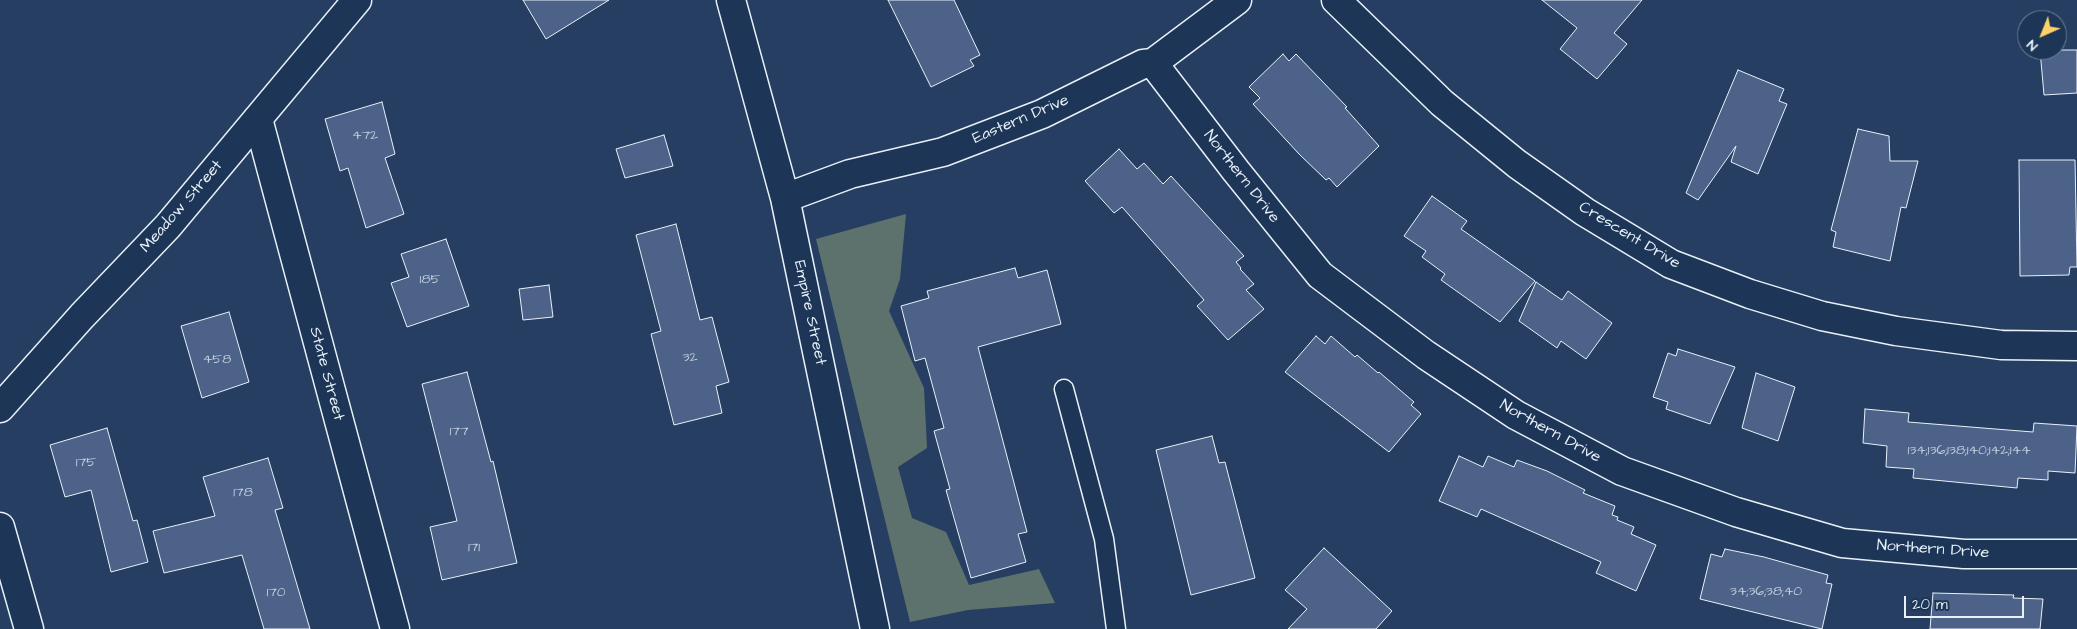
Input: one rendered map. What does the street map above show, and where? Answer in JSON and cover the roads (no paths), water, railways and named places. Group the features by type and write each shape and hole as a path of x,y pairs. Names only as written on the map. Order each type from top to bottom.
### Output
{"street":[{"name":"Meadow Street","path":"0,408 82,316 168,226 357,0"},
{"name":"Empire Street","path":"731,0 785,198 875,629"},
{"name":"Eastern Drive","path":"785,198 850,174 943,152 1042,114 1143,64 1153,63 1237,0"},
{"name":"Crescent Drive","path":"1336,0 1442,103 1517,164 1585,212 1671,264 1750,294 1831,318 1896,331 2001,346 2077,346"},
{"name":"Northern Drive","path":"1153,63 1236,172 1320,275 1426,355 1516,415 1622,471 1736,512 1842,543 1964,554 2077,554"},
{"name":"State Street","path":"258,119 395,629"},
{"path":"0,527 29,629"}],"lane":[{"path":"1064,389 1104,540 1116,629"}]}
